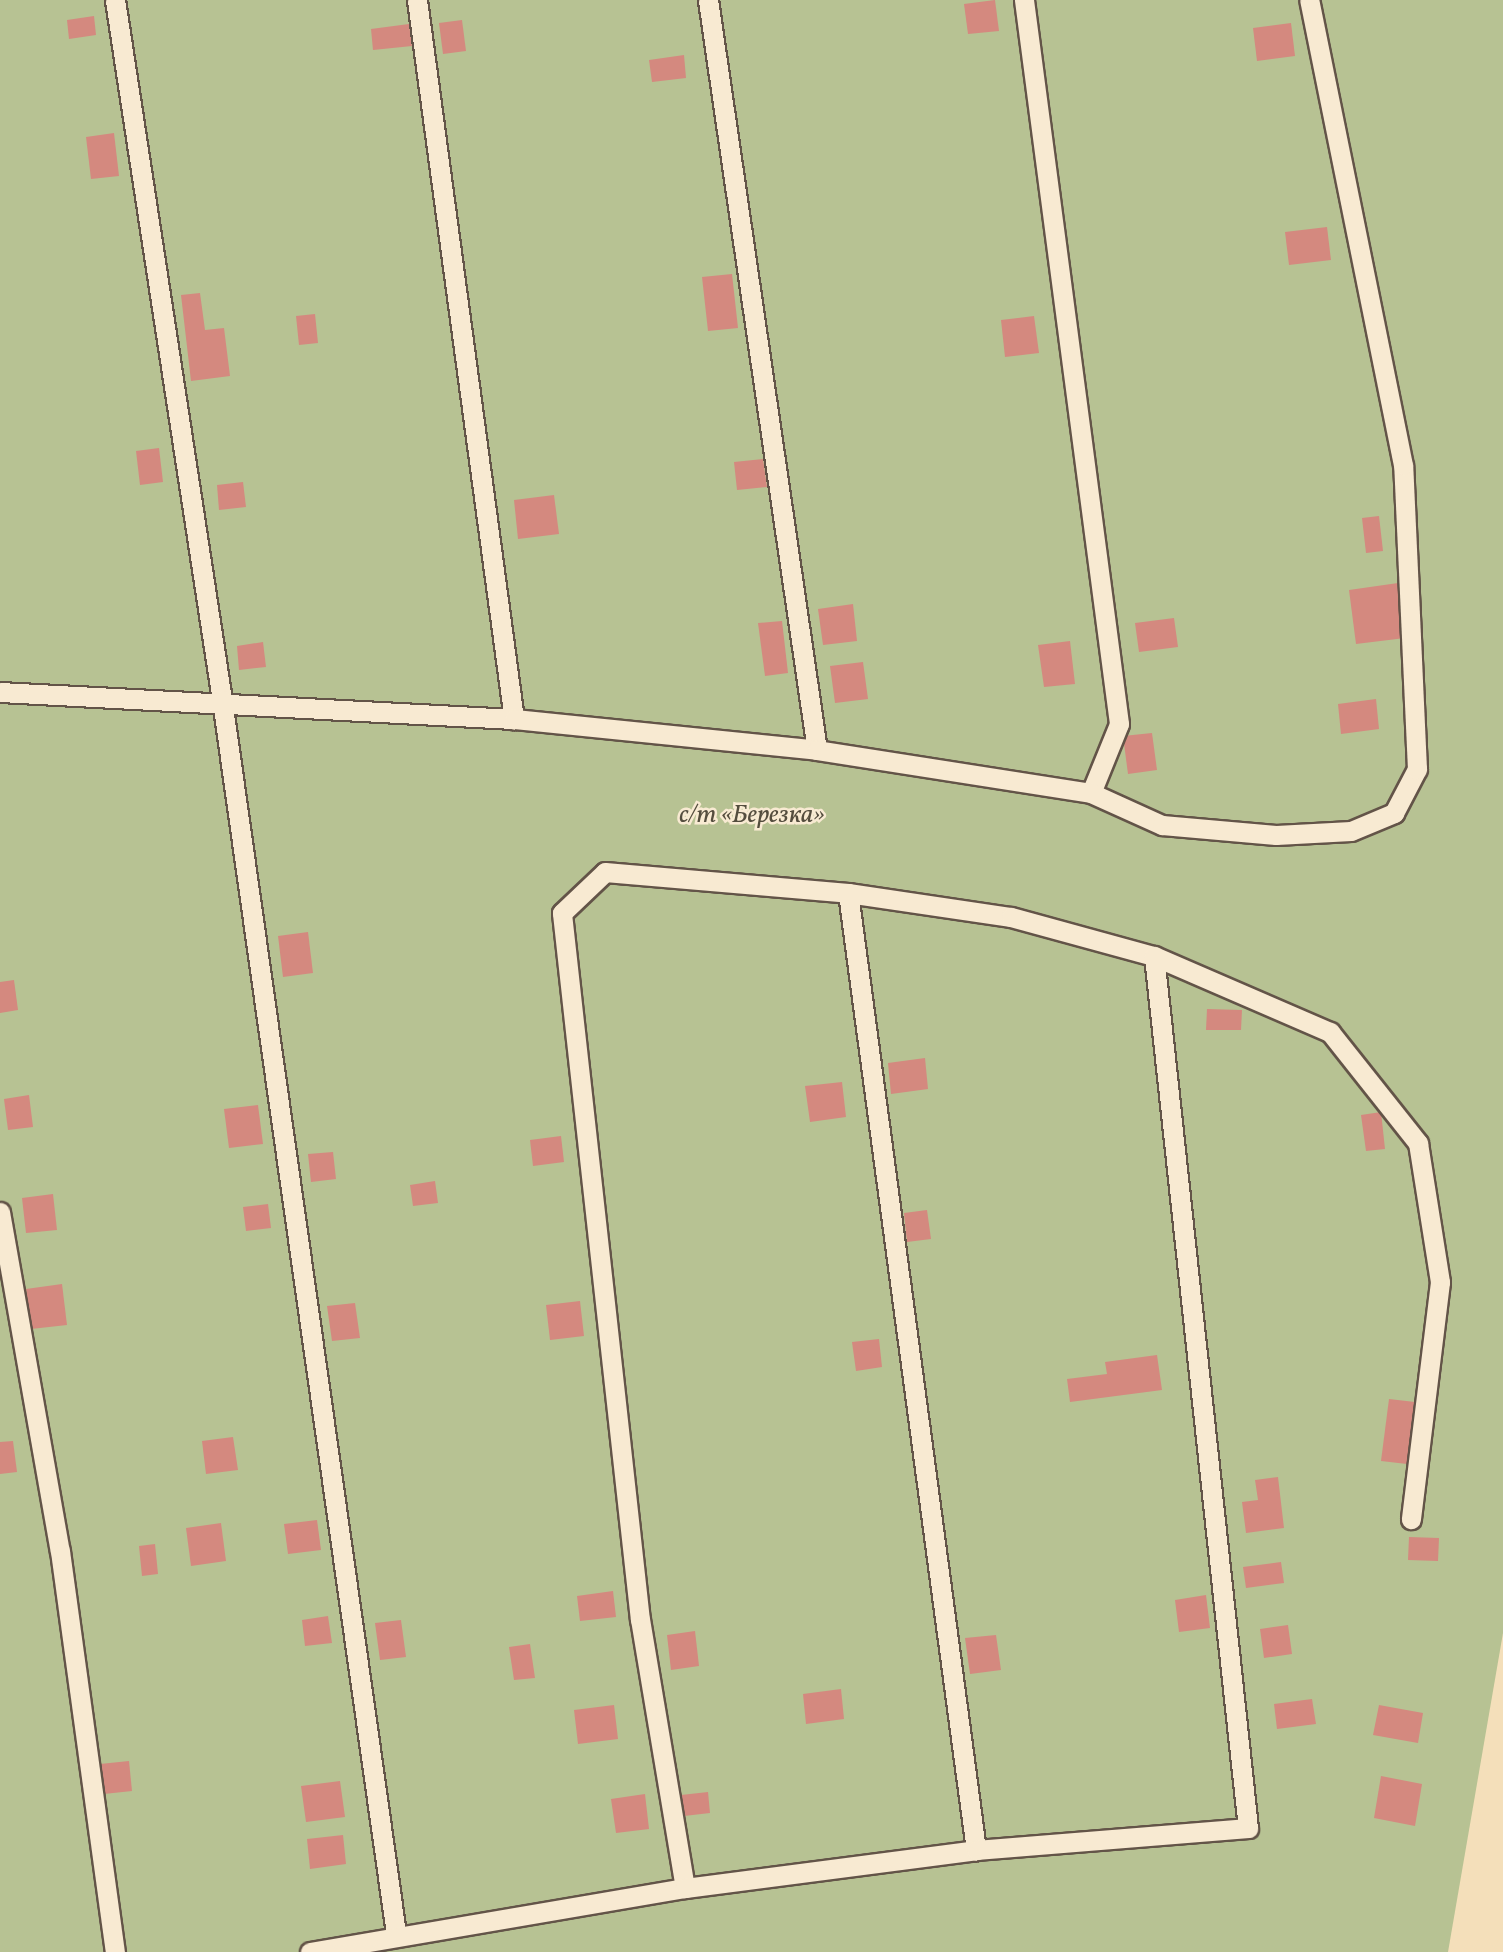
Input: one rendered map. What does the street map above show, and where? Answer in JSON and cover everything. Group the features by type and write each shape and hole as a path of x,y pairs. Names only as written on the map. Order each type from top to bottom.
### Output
{"lane":[{"path":"115,0 222,700 396,1933"},
{"path":"417,0 514,719"},
{"path":"708,0 817,750"},
{"path":"1024,0 1119,724 1091,793"},
{"path":"0,692 222,700 514,719 817,750 1091,793 1162,825 1276,835 1351,831 1394,813 1417,769 1403,465 1309,0"},
{"path":"685,1888 640,1620 562,913 606,872 848,893 1011,918 1154,956 1330,1032 1418,1143 1440,1282 1410,1519"},
{"path":"848,893 976,1850"},
{"path":"310,1952 396,1933 685,1888 976,1850 1248,1828 1154,956"},
{"path":"0,1212 60,1551 115,1952"}],"green space":[{"name":"с/т «Березка»","path":"0,0 1503,0 1503,1633 1448,1952 0,1952"}],"building":[{"path":"995,0 999,31 968,34 964,4"},
{"path":"94,16 96,35 69,39 67,20"},
{"path":"462,20 466,51 443,54 439,23"},
{"path":"1291,23 1295,56 1257,61 1253,28"},
{"path":"409,24 412,46 373,50 371,29"},
{"path":"684,55 686,78 652,82 649,60"},
{"path":"114,133 119,176 91,179 86,137"},
{"path":"1327,227 1331,260 1289,265 1285,232"},
{"path":"732,274 738,328 708,331 702,277"},
{"path":"200,293 205,330 224,328 230,376 191,381 181,295"},
{"path":"315,314 318,343 299,345 296,316"},
{"path":"1034,316 1039,353 1005,357 1001,320"},
{"path":"159,448 163,482 140,485 136,451"},
{"path":"763,459 767,487 737,490 734,462"},
{"path":"243,482 246,507 219,510 217,485"},
{"path":"554,495 559,534 518,539 514,500"},
{"path":"1379,516 1383,551 1366,553 1362,518"},
{"path":"1398,583 1405,638 1356,644 1349,590"},
{"path":"853,604 857,641 823,645 818,609"},
{"path":"1174,618 1178,647 1139,652 1135,623"},
{"path":"782,621 788,673 765,676 758,623"},
{"path":"1070,641 1075,684 1044,687 1038,645"},
{"path":"263,642 266,667 239,670 237,646"},
{"path":"863,662 868,699 835,703 830,666"},
{"path":"1376,699 1379,729 1341,734 1338,704"},
{"path":"1152,733 1157,770 1128,774 1123,736"},
{"path":"308,932 313,973 283,977 278,936"},
{"path":"14,980 18,1010 0,1013 0,982"},
{"path":"1207,1009 1242,1010 1241,1030 1206,1030"},
{"path":"925,1058 928,1089 891,1094 888,1063"},
{"path":"842,1082 846,1117 810,1122 805,1086"},
{"path":"29,1095 33,1127 8,1130 4,1099"},
{"path":"258,1105 263,1144 229,1148 224,1109"},
{"path":"1381,1112 1385,1149 1366,1151 1361,1115"},
{"path":"561,1136 564,1162 533,1166 530,1140"},
{"path":"333,1152 336,1179 311,1182 308,1154"},
{"path":"435,1181 438,1203 413,1206 410,1185"},
{"path":"53,1194 57,1230 26,1233 22,1198"},
{"path":"268,1204 271,1228 246,1231 243,1207"},
{"path":"927,1210 931,1239 907,1242 904,1213"},
{"path":"62,1284 67,1325 31,1329 26,1289"},
{"path":"580,1301 584,1336 550,1340 546,1305"},
{"path":"355,1303 360,1338 332,1341 327,1306"},
{"path":"879,1339 882,1367 856,1371 852,1342"},
{"path":"1157,1355 1162,1390 1070,1402 1067,1379 1107,1374 1105,1362"},
{"path":"1389,1399 1415,1402 1407,1464 1381,1461"},
{"path":"233,1437 238,1470 206,1474 202,1441"},
{"path":"13,1441 17,1472 0,1474 0,1442"},
{"path":"1278,1477 1284,1528 1246,1533 1242,1502 1258,1500 1255,1480"},
{"path":"317,1520 321,1550 288,1554 284,1524"},
{"path":"221,1523 226,1561 191,1566 186,1528"},
{"path":"1409,1537 1439,1538 1438,1561 1408,1560"},
{"path":"155,1544 158,1574 142,1576 139,1546"},
{"path":"1281,1562 1284,1583 1246,1588 1243,1567"},
{"path":"613,1591 616,1617 580,1621 577,1596"},
{"path":"1206,1595 1210,1628 1179,1632 1175,1600"},
{"path":"328,1616 332,1643 305,1646 302,1620"},
{"path":"401,1620 406,1657 380,1660 375,1623"},
{"path":"1288,1625 1292,1654 1264,1658 1260,1629"},
{"path":"695,1631 699,1666 671,1670 667,1635"},
{"path":"996,1635 1001,1670 970,1674 965,1638"},
{"path":"530,1644 535,1678 514,1680 509,1647"},
{"path":"841,1689 844,1719 806,1724 803,1694"},
{"path":"1312,1699 1316,1724 1277,1729 1274,1704"},
{"path":"614,1705 618,1739 578,1744 574,1710"},
{"path":"1379,1705 1423,1713 1418,1743 1373,1735"},
{"path":"129,1761 132,1791 104,1794 100,1764"},
{"path":"1381,1776 1422,1784 1415,1826 1374,1818"},
{"path":"340,1781 345,1817 306,1822 301,1786"},
{"path":"708,1792 710,1813 684,1816 681,1795"},
{"path":"645,1794 649,1829 616,1833 611,1799"},
{"path":"343,1835 346,1864 310,1869 307,1839"}]}
